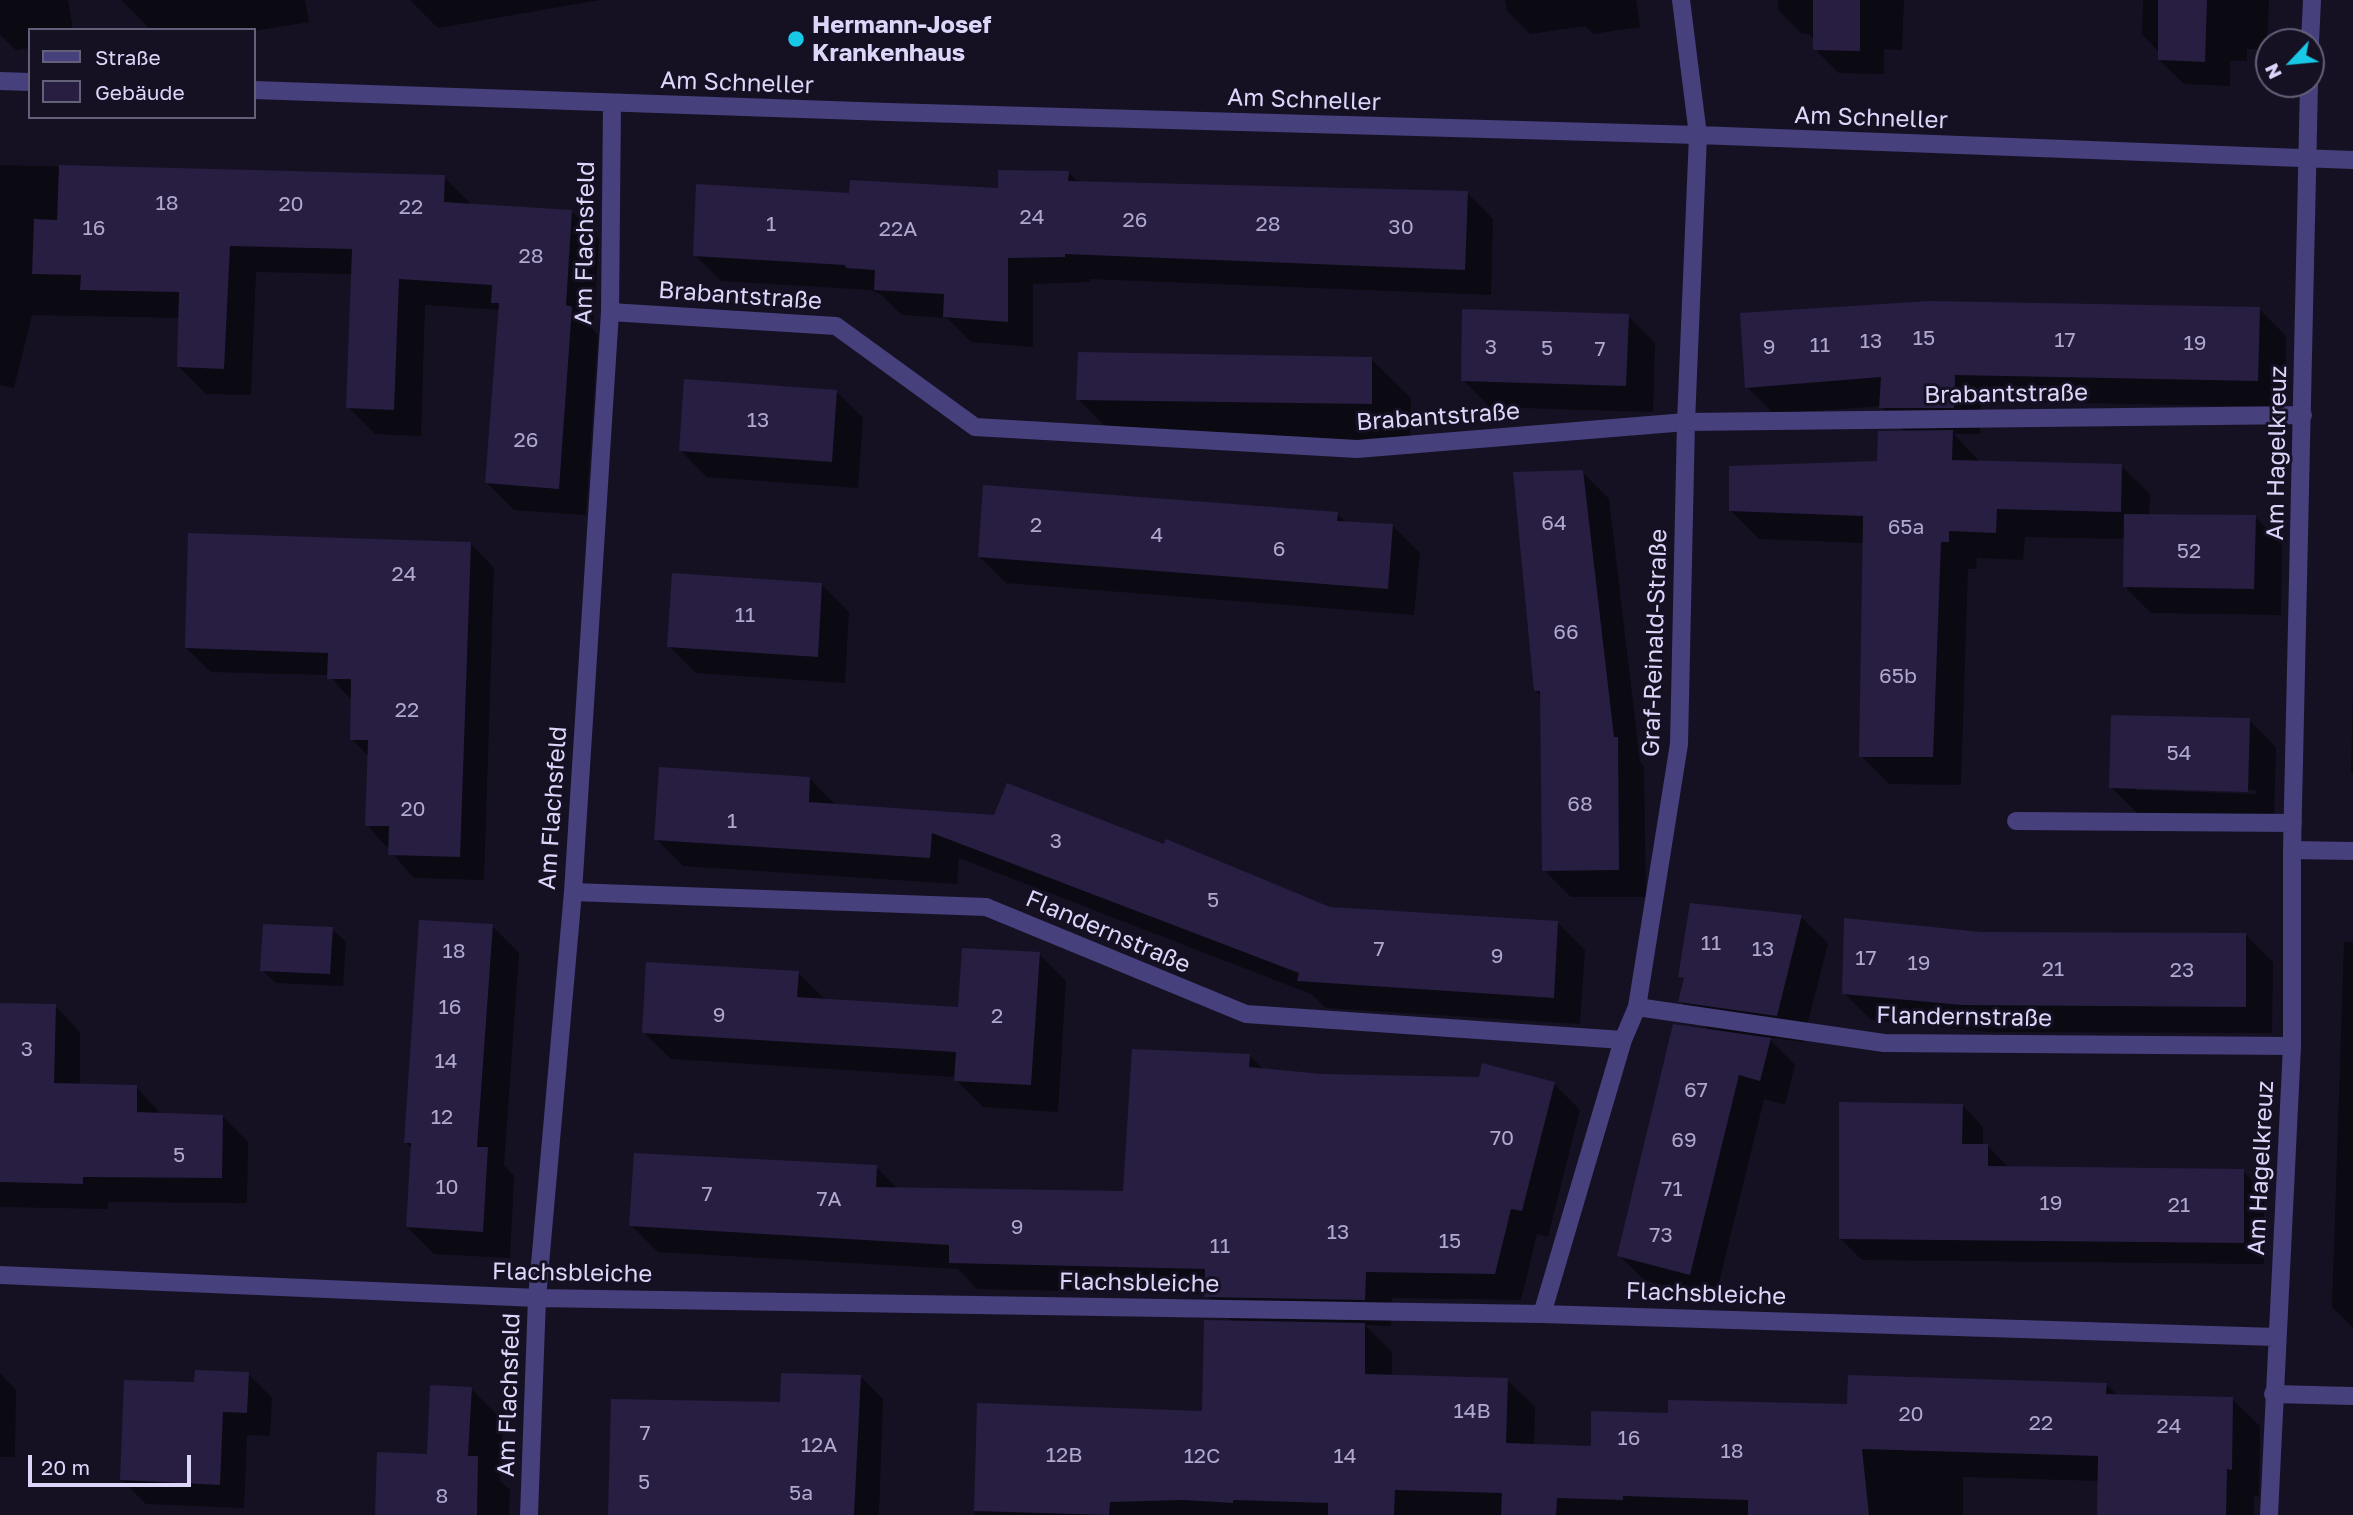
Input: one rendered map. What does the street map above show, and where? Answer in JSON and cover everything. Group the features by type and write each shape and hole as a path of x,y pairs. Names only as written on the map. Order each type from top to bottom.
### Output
{"street":[{"name":"Graf-Reinald-Straße","path":"1542,1314 1623,1040 1637,1007 1679,744 1686,422 1698,135 1681,0"},
{"path":"2311,28 2312,0"},
{"path":"0,80 28,82"},
{"name":"Am Schneller","path":"256,90 1698,135 2353,160"},
{"name":"Am Hagelkreuz","path":"2269,1515 2292,1046 2292,850 2308,98"},
{"name":"Am Flachsfeld","path":"530,1515 537,1298 573,892 610,312 611,103"},
{"name":"Brabantstraße","path":"610,312 836,326 975,427 1357,449 1686,422 2303,415"},
{"path":"2015,821 2293,823"},
{"path":"2292,850 2353,851"},
{"name":"Flandernstraße","path":"573,892 986,906 1246,1014 1623,1040"},
{"name":"Flandernstraße","path":"1637,1007 1884,1042 2292,1046"},
{"name":"Flachsbleiche","path":"0,1275 537,1298 1542,1314 2276,1337"},
{"path":"2273,1394 2353,1396"}],"building":[{"path":"1813,0 1860,0 1860,51 1813,50"},
{"path":"2158,0 2207,0 2205,62 2158,60"},
{"path":"59,165 445,175 444,202 572,210 566,305 572,307 559,489 485,483 499,303 491,303 492,285 399,279 394,410 346,408 352,249 230,246 224,369 177,367 179,292 80,290 81,275 32,274 34,219 57,220"},
{"path":"998,170 1069,171 1068,181 1468,191 1465,270 1065,254 1065,257 1008,258 1008,322 943,317 944,294 874,290 875,270 846,268 845,265 693,256 696,184 849,193 850,180 998,188"},
{"path":"1930,301 2260,307 2258,381 1955,375 1954,408 1879,408 1881,377 1745,388 1740,313"},
{"path":"1462,309 1629,314 1626,386 1461,381"},
{"path":"1078,352 1372,357 1372,404 1076,400"},
{"path":"684,379 837,390 832,462 679,451"},
{"path":"1953,430 1952,460 2122,464 2121,512 1997,509 1996,533 1949,531 1949,542 1941,542 1933,757 1859,757 1863,516 1729,511 1729,466 1877,461 1878,431"},
{"path":"1583,470 1614,737 1618,737 1619,870 1542,871 1540,691 1534,691 1513,472"},
{"path":"983,485 1338,512 1337,521 1393,524 1388,589 978,557"},
{"path":"2124,514 2256,515 2254,589 2123,587"},
{"path":"188,533 471,542 460,857 388,855 389,826 365,826 368,740 350,740 351,679 327,679 328,653 185,648"},
{"path":"672,573 822,583 818,657 667,647"},
{"path":"2111,715 2250,718 2248,792 2109,788"},
{"path":"659,767 810,777 809,802 994,815 1007,783 1164,844 1166,839 1330,907 1558,921 1554,998 1297,981 1299,973 932,833 930,858 654,840"},
{"path":"1690,903 1802,915 1777,1016 1678,1002 1684,978 1678,977"},
{"path":"1844,918 1981,932 2246,933 2246,1007 1962,1005 1842,994"},
{"path":"419,920 493,924 477,1147 488,1147 483,1232 406,1227 411,1143 404,1143"},
{"path":"263,924 333,927 330,974 260,971"},
{"path":"962,948 1040,952 1031,1085 954,1081 956,1052 642,1033 646,962 799,971 797,997 958,1007"},
{"path":"0,1003 56,1004 54,1083 137,1085 137,1112 223,1115 222,1178 83,1177 83,1184 0,1182"},
{"path":"1673,1024 1771,1038 1760,1081 1739,1075 1690,1275 1617,1256"},
{"path":"1132,1049 1250,1054 1249,1067 1322,1074 1479,1077 1482,1063 1555,1082 1522,1211 1511,1209 1495,1274 1366,1272 1365,1300 1204,1297 1205,1269 949,1263 949,1245 629,1226 634,1153 877,1165 876,1187 1123,1191"},
{"path":"1839,1102 1963,1104 1962,1144 1988,1144 1988,1166 2244,1169 2244,1243 1839,1239"},
{"path":"1204,1320 1365,1323 1365,1374 1508,1378 1506,1443 1591,1446 1591,1411 1668,1413 1668,1400 1847,1404 1848,1375 2107,1383 2106,1394 2233,1397 2232,1470 2227,1469 2226,1515 2097,1515 2098,1456 1862,1449 1869,1515 1748,1515 1748,1500 1623,1496 1623,1500 1557,1498 1556,1515 1501,1515 1502,1493 1395,1490 1394,1515 1328,1515 1328,1503 1233,1500 1233,1503 1184,1500 1110,1502 1109,1515 974,1511 977,1403 1202,1411"},
{"path":"195,1370 249,1372 247,1413 223,1412 220,1485 120,1480 124,1380 194,1382"},
{"path":"781,1373 861,1375 854,1515 608,1515 611,1399 780,1402"},
{"path":"430,1385 472,1387 468,1456 478,1456 477,1515 375,1515 377,1452 427,1454"}],"place":[{"name":"Hermann-Josef Krankenhaus","path":"796,39"}]}
